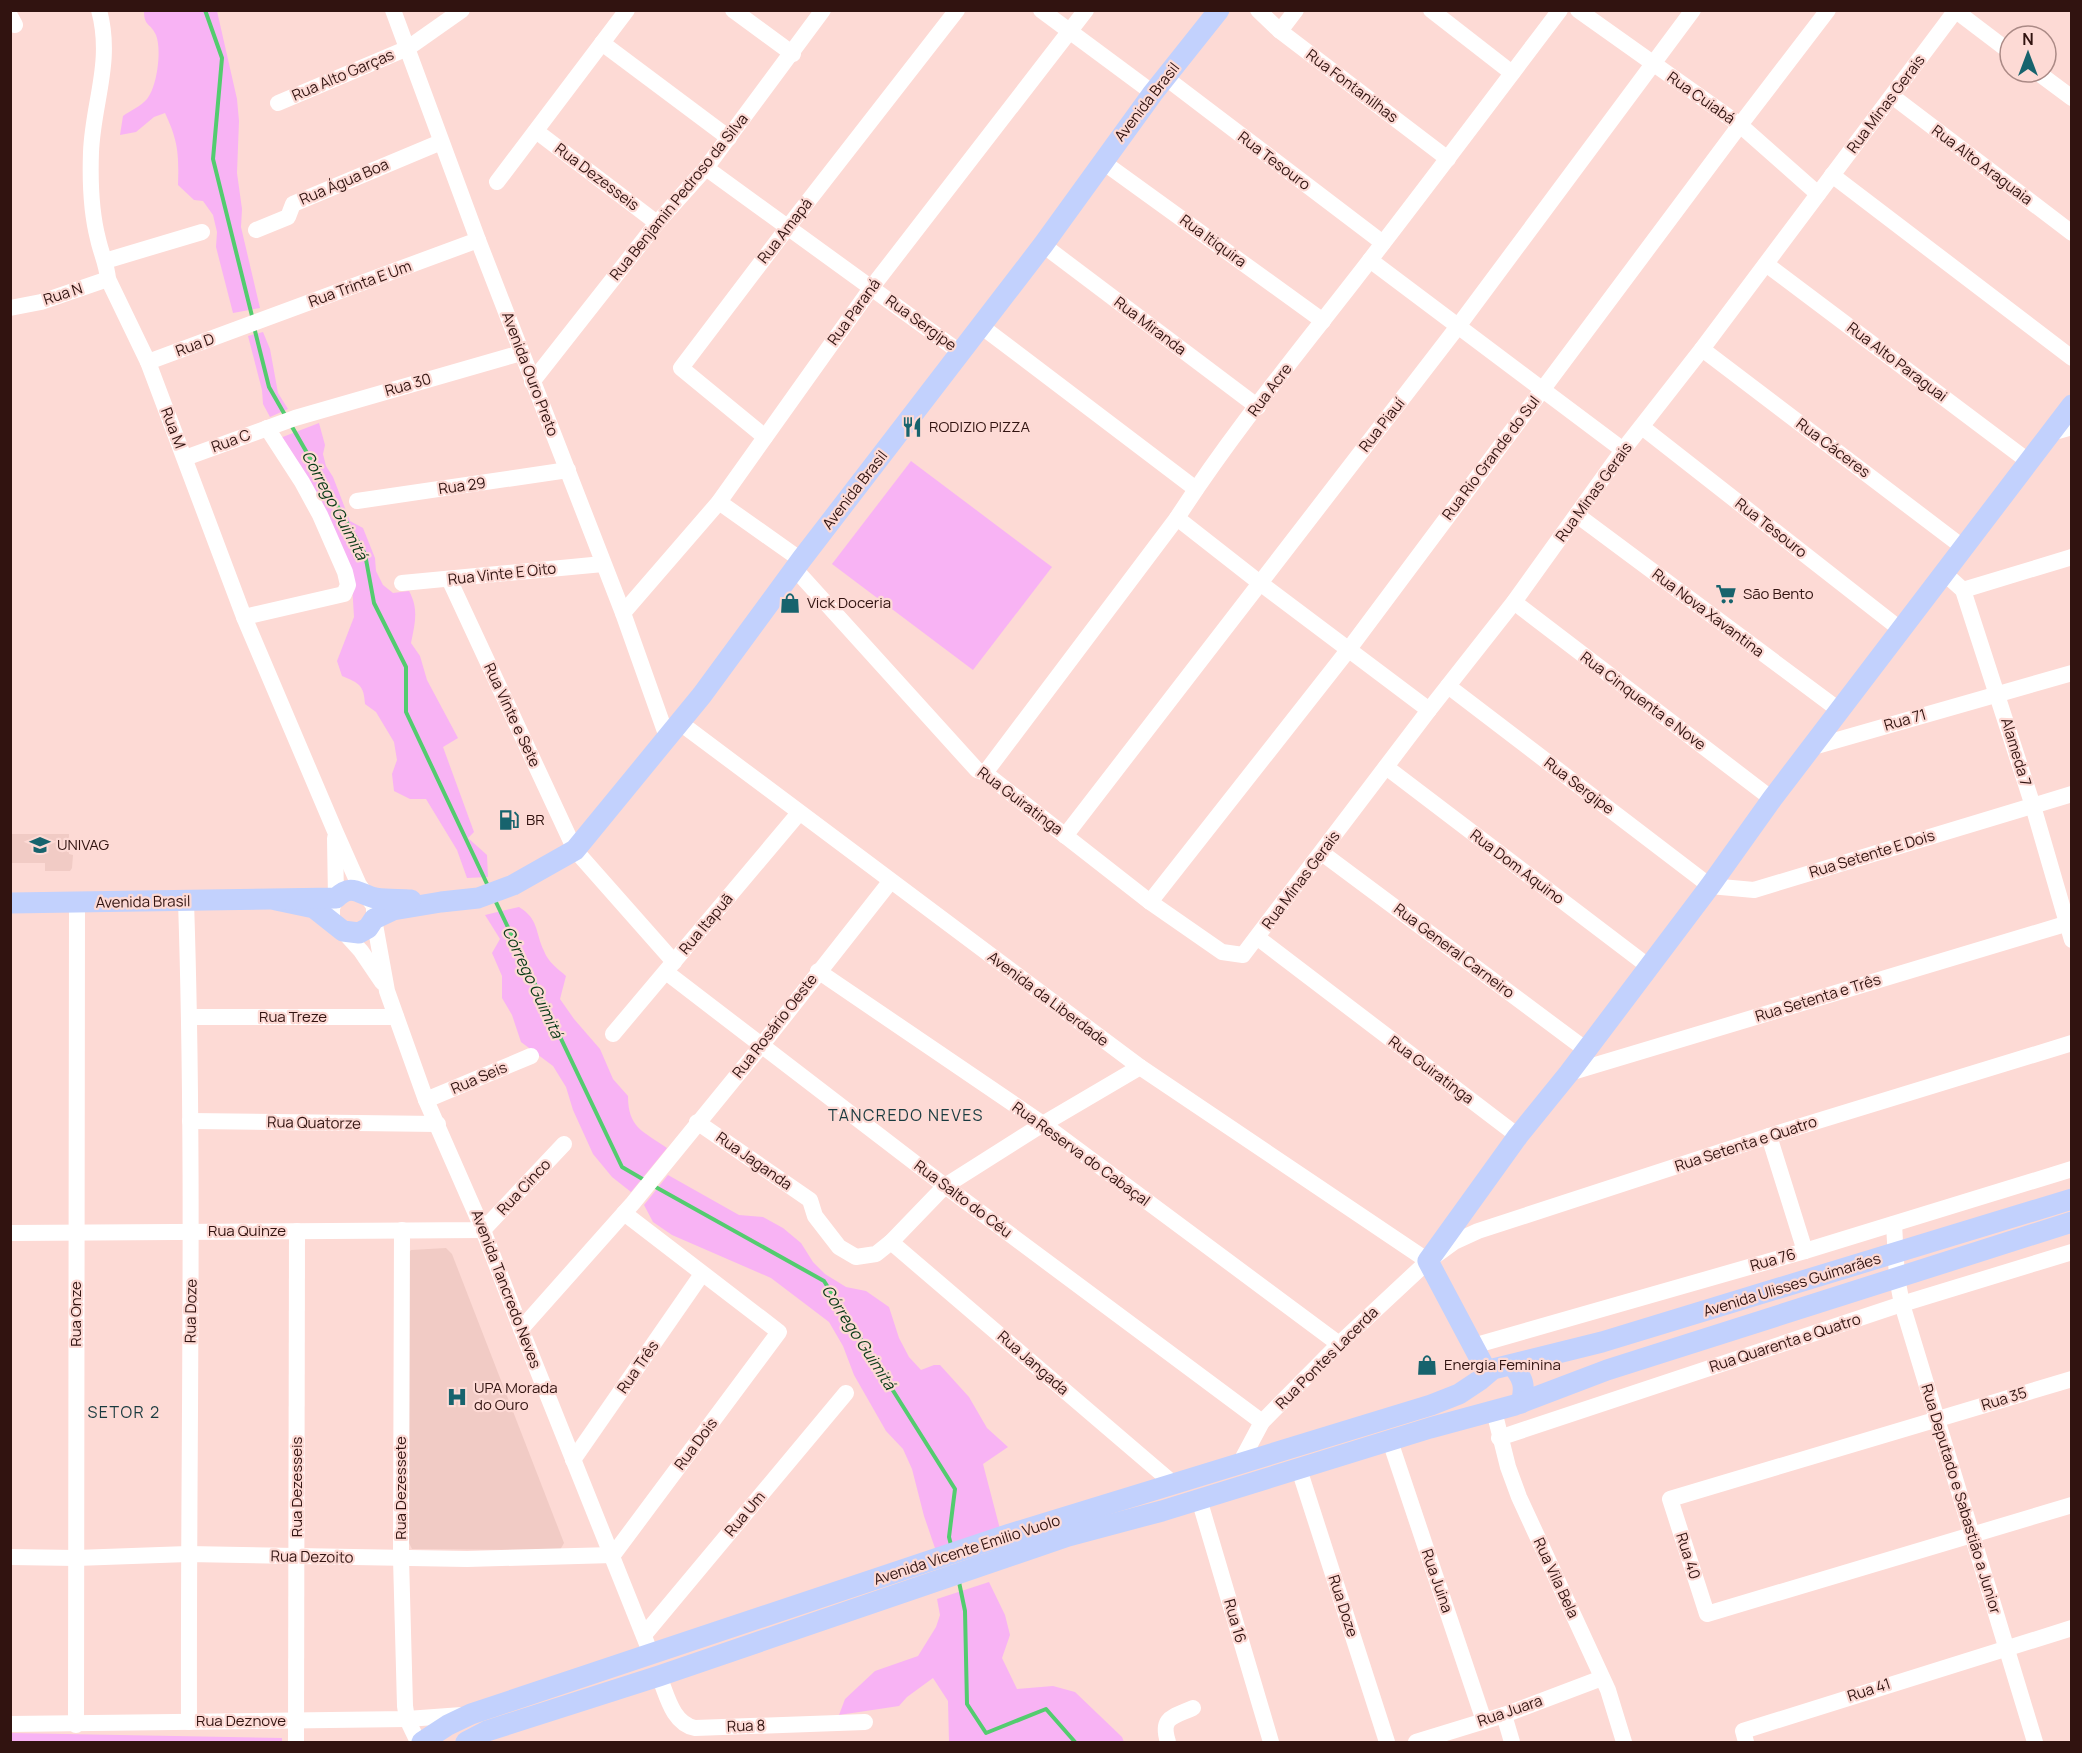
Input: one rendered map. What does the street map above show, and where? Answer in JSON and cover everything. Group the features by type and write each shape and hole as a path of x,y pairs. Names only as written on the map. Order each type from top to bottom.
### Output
{"main road":[{"name":"Avenida Brasil","path":"276,900 314,908 348,933 359,933 368,928 374,919 402,908 478,898 513,885 575,850 702,695 798,565 1043,245 1159,86 1219,10"},
{"path":"1494,1411 1486,1401 1484,1376 1473,1346 1428,1261 1518,1136 1569,1073 1710,886 1900,629 1964,548 2028,461 2061,430 2072,405"},
{"name":"Avenida Brasil","path":"10,903 336,898 344,892 353,890 377,898 441,902"},
{"name":"Avenida Ulisses Guimarães","path":"1512,1365 1602,1342 2072,1199"},
{"name":"Avenida Ulisses Guimarães","path":"1521,1403 1607,1370 2072,1222"},
{"path":"1512,1365 1523,1382 1521,1403"},
{"name":"Avenida Vicente Emilio Vuolo","path":"981,1555 1010,1534 1431,1405 1459,1394 1501,1366 1512,1365"},
{"name":"Avenida Vicente Emilio Vuolo","path":"466,1743 487,1731 659,1676 920,1575 981,1555 1068,1536 1521,1403"},
{"name":"Avenida Vicente Emilio Vuolo","path":"422,1743 448,1725 471,1714 648,1645 920,1575"}],"street":[{"name":"Rua M","path":"99,10 105,56 91,151 92,196 97,238 108,279 148,362 244,617 335,831 359,885 367,895"},
{"name":"Avenida Ouro Preto","path":"393,10 532,382 603,564 673,730"},
{"name":"Rua Alto Garças","path":"278,103 408,48 462,10"},
{"path":"497,183 627,10"},
{"path":"733,10 793,54"},
{"name":"Rua Benjamin Pedroso da Silva","path":"532,382 657,223 706,168 793,54 823,10"},
{"name":"Rua Amapá","path":"765,437 681,368 957,10"},
{"name":"Rua Tesouro","path":"1041,10 1069,32 1159,86 1383,243"},
{"name":"Rua Paraná","path":"623,613 719,502 872,287 1086,10"},
{"name":"Rua Fontanilhas","path":"1258,10 1280,31 1448,159"},
{"path":"1280,31 1296,10"},
{"path":"1431,10 1512,73"},
{"name":"Rua Acre","path":"985,773 1177,518 1257,407 1560,10"},
{"name":"Rua Cuiabá","path":"1578,10 1740,125 1818,194"},
{"name":"Rua Piauí","path":"1065,836 1459,325 1693,10"},
{"name":"Rua Rio Grande do Sul","path":"1150,902 1349,649 1828,10"},
{"path":"1956,11 1998,43"},
{"name":"Rua Minas Gerais","path":"1222,952 1243,956 1258,938 1429,710 1514,602 1623,450 1702,349 1956,11"},
{"path":"602,43 729,138"},
{"path":"2053,84 2072,98"},
{"name":"Rua Alto Araguaia","path":"1892,96 2072,233"},
{"name":"Rua Dezesseis","path":"536,131 657,223"},
{"name":"Rua Água Boa","path":"256,230 288,217 292,204 441,142"},
{"name":"Rua Itiquira","path":"1103,162 1323,321"},
{"name":"Rua Sergipe","path":"706,168 961,353"},
{"path":"1832,175 2072,358"},
{"path":"105,261 202,232"},
{"name":"Rua Trinta E Um","path":"241,328 478,240"},
{"name":"Rua Miranda","path":"1043,245 1257,407"},
{"path":"1370,260 1623,450"},
{"name":"Rua Alto Paraguai","path":"1766,264 2028,461"},
{"name":"Rua N","path":"14,307 41,302 108,279"},
{"path":"981,326 1196,489"},
{"name":"Rua D","path":"148,362 241,328"},
{"name":"Rua Cáceres","path":"1702,349 1964,548"},
{"name":"Rua 30","path":"272,426 521,353"},
{"path":"244,617 344,594 348,585 345,572 320,514 272,426"},
{"name":"Rua C","path":"185,458 272,426"},
{"name":"Rua Tesouro","path":"1642,427 1900,629"},
{"name":"Rua 29","path":"357,501 568,470"},
{"name":"Rua Guiratinga","path":"719,502 798,565 977,770 985,773 1150,902 1222,952"},
{"name":"Rua Nova Xavantina","path":"1577,515 1839,710"},
{"path":"1177,518 1429,710"},
{"path":"1963,590 2072,557"},
{"name":"Rua Vinte E Oito","path":"402,583 603,564"},
{"name":"Alameda 7","path":"1944,573 1963,590 1998,693 2070,929"},
{"name":"Rua Vinte e Sete","path":"449,579 575,850"},
{"name":"Rua Cinquenta e Nove","path":"1514,602 1772,800"},
{"name":"Rua 71","path":"1813,747 2072,673"},
{"name":"Rua Sergipe","path":"1448,686 1710,886"},
{"name":"Avenida da Liberdade","path":"673,730 799,813 1140,1067 1428,1261"},
{"name":"Rua Dom Aquino","path":"1386,767 1648,966"},
{"name":"Rua Setente E Dois","path":"1710,886 1754,890 2072,794"},
{"name":"Rua Itapuã","path":"613,1034 799,813"},
{"path":"335,831 336,898 331,914 339,928 361,951 387,991"},
{"name":"Rua Salto do Céu","path":"575,850 670,967 761,1046 1262,1422"},
{"name":"Rua General Carneiro","path":"1322,853 1585,1049"},
{"name":"Rua Rosário Oeste","path":"629,1208 890,882"},
{"path":"367,895 374,906 374,919 387,991"},
{"name":"Rua Doze","path":"186,901 190,1017 192,1232 188,1554 189,1722"},
{"name":"Rua Onze","path":"76,1725 77,902"},
{"name":"Rua Setenta e Três","path":"1569,1073 2070,929"},
{"name":"Rua Guiratinga","path":"1258,938 1518,1136"},
{"name":"Rua Reserva do Cabaçal","path":"818,971 1043,1124 1339,1344"},
{"name":"Avenida Tancredo Neves","path":"387,991 426,1100 483,1230 648,1645"},
{"name":"Rua Treze","path":"190,1017 396,1017"},
{"name":"Rua Setenta e Quatro","path":"1428,1261 1454,1242 1478,1231 1769,1136 2072,1043"},
{"name":"Rua Seis","path":"426,1100 531,1056"},
{"path":"891,1242 945,1186 1043,1124 1140,1067"},
{"name":"Rua Quatorze","path":"190,1121 438,1124"},
{"name":"Rua Jaganda","path":"698,1122 810,1200 815,1216 838,1247 856,1257 876,1254 891,1242"},
{"path":"1769,1136 1805,1251"},
{"name":"Rua Cinco","path":"483,1230 564,1144"},
{"name":"Rua 76","path":"1473,1346 1805,1251 2072,1169"},
{"path":"521,1329 629,1208 702,1274"},
{"name":"Rua Deputado e Sabastião a Junior","path":"1894,1224 1897,1278 1902,1304 2036,1743"},
{"name":"Rua Dezessete","path":"402,1230 401,1558 407,1719 418,1743"},
{"name":"Rua Quinze","path":"10,1233 483,1230"},
{"name":"Rua Dezesseis","path":"296,1743 297,1231"},
{"name":"Rua Jangada","path":"891,1242 1175,1485"},
{"name":"Rua Quarenta e Quatro","path":"1499,1438 1902,1304 2072,1252"},
{"name":"Rua Pontes Lacerda","path":"1239,1465 1262,1422 1339,1344 1428,1261"},
{"name":"Rua Dois","path":"613,1555 779,1332 702,1274"},
{"name":"Rua Três","path":"573,1460 702,1274"},
{"name":"Rua 35","path":"1937,1419 2072,1379"},
{"name":"Rua Um","path":"648,1645 846,1393"},
{"name":"Rua Vila Bela","path":"1494,1411 1499,1438 1519,1497 1608,1690 1624,1743"},
{"name":"Rua 40","path":"1937,1419 1670,1499 1707,1614 1972,1535"},
{"name":"Rua Juina","path":"1390,1441 1484,1721"},
{"name":"Rua Doze","path":"1299,1469 1387,1743"},
{"name":"Rua 16","path":"1199,1499 1270,1743"},
{"path":"1972,1535 2072,1505"},
{"name":"Rua Dezoito","path":"10,1557 76,1558 188,1554 467,1559 613,1555"},
{"path":"2006,1647 2072,1628"},
{"name":"Rua 41","path":"1746,1743 1743,1731 2006,1647"},
{"name":"Rua 8","path":"659,1676 676,1717 686,1726 695,1728 865,1722"},
{"name":"Rua Juara","path":"1416,1743 1503,1715 1602,1678"},
{"path":"1168,1743 1164,1731 1165,1724 1170,1718 1193,1708"},
{"name":"Rua Deznove","path":"10,1724 76,1725 407,1719 471,1714"},
{"path":"1503,1715 1512,1743"}],"shaded area":[{"path":"144,11 217,11 237,99 239,121 237,173 242,209 241,227 260,308 233,313 216,247 217,232 213,215 203,201 194,200 178,185 177,148 165,113 154,117 136,132 120,135 123,116 147,99 156,77 158,42 154,31 145,20"},
{"path":"263,332 270,349 278,393 288,409 270,417 263,404 262,390 248,336"},
{"path":"319,423 325,445 323,454 326,466 333,477 350,521 363,528 375,558 376,571 383,585 393,593 409,591 412,598 415,616 411,643 420,656 427,680 458,738 443,747 474,832 468,838 487,855 488,877 467,878 457,850 426,799 410,799 394,791 392,774 397,760 394,742 376,712 365,704 360,685 342,676 337,661 354,617 352,584 280,438"},
{"path":"911,461 1052,567 973,670 832,564"},
{"name":"UNIVAG","path":"11,834 69,834 69,854 73,855 72,868 70,871 45,871 45,863 11,863"},
{"path":"519,907 530,916 536,926 548,959 566,976 560,999 600,1049 613,1079 628,1096 634,1122 644,1133 667,1148 631,1192 612,1177 593,1154 573,1110 566,1087 553,1066 521,1042 512,1015 502,998 502,976 492,953 500,939 485,915"},
{"path":"668,1175 739,1215 763,1217 783,1228 801,1243 813,1262 825,1274 846,1287 866,1291 889,1307 899,1338 909,1357 921,1370 940,1365 969,1397 987,1428 1008,1447 983,1464 1000,1529 936,1551 912,1469 903,1449 886,1431 854,1375 843,1346 829,1322 771,1278 672,1235 653,1222 644,1205"},
{"name":"UPA Morada do Ouro","path":"446,1248 452,1254 564,1543 560,1550 412,1549 407,1539 406,1255 411,1250"},
{"path":"989,1582 1005,1615 1010,1635 1002,1658 1017,1689 1053,1686 1075,1692 1122,1737 1124,1742 949,1742 948,1701 933,1678 907,1697 899,1706 839,1715 845,1699 875,1671 918,1656 936,1627 940,1615 937,1599"},
{"path":"11,1733 282,1738 282,1742 11,1742"}],"waterway":[{"name":"Córrego Guimitá","path":"205,10 222,58 213,159 253,320"},
{"name":"Córrego Guimitá","path":"254,327 269,387 285,415"},
{"name":"Córrego Guimitá","path":"291,425 365,554 374,603 406,667 406,712 488,886"},
{"name":"Córrego Guimitá","path":"494,898 622,1167 646,1181"},
{"name":"Córrego Guimitá","path":"652,1185 824,1281 955,1489 949,1537 951,1545"},
{"name":"Córrego Guimitá","path":"959,1582 965,1611 967,1704 986,1733 1046,1709 1075,1742"}],"place":[{"name":"RODIZIO PIZZA","path":"912,427"},
{"name":"São Bento","path":"1726,594"},
{"name":"Vick Doceria","path":"790,603"},
{"name":"BR","path":"509,820"},
{"name":"UNIVAG","path":"40,845"},
{"name":"Energia Feminina","path":"1427,1365"},
{"name":"UPA Morada do Ouro","path":"457,1397"}],"district":[{"name":"TANCREDO NEVES","path":"906,1115"},
{"name":"SETOR 2","path":"124,1412"}]}
